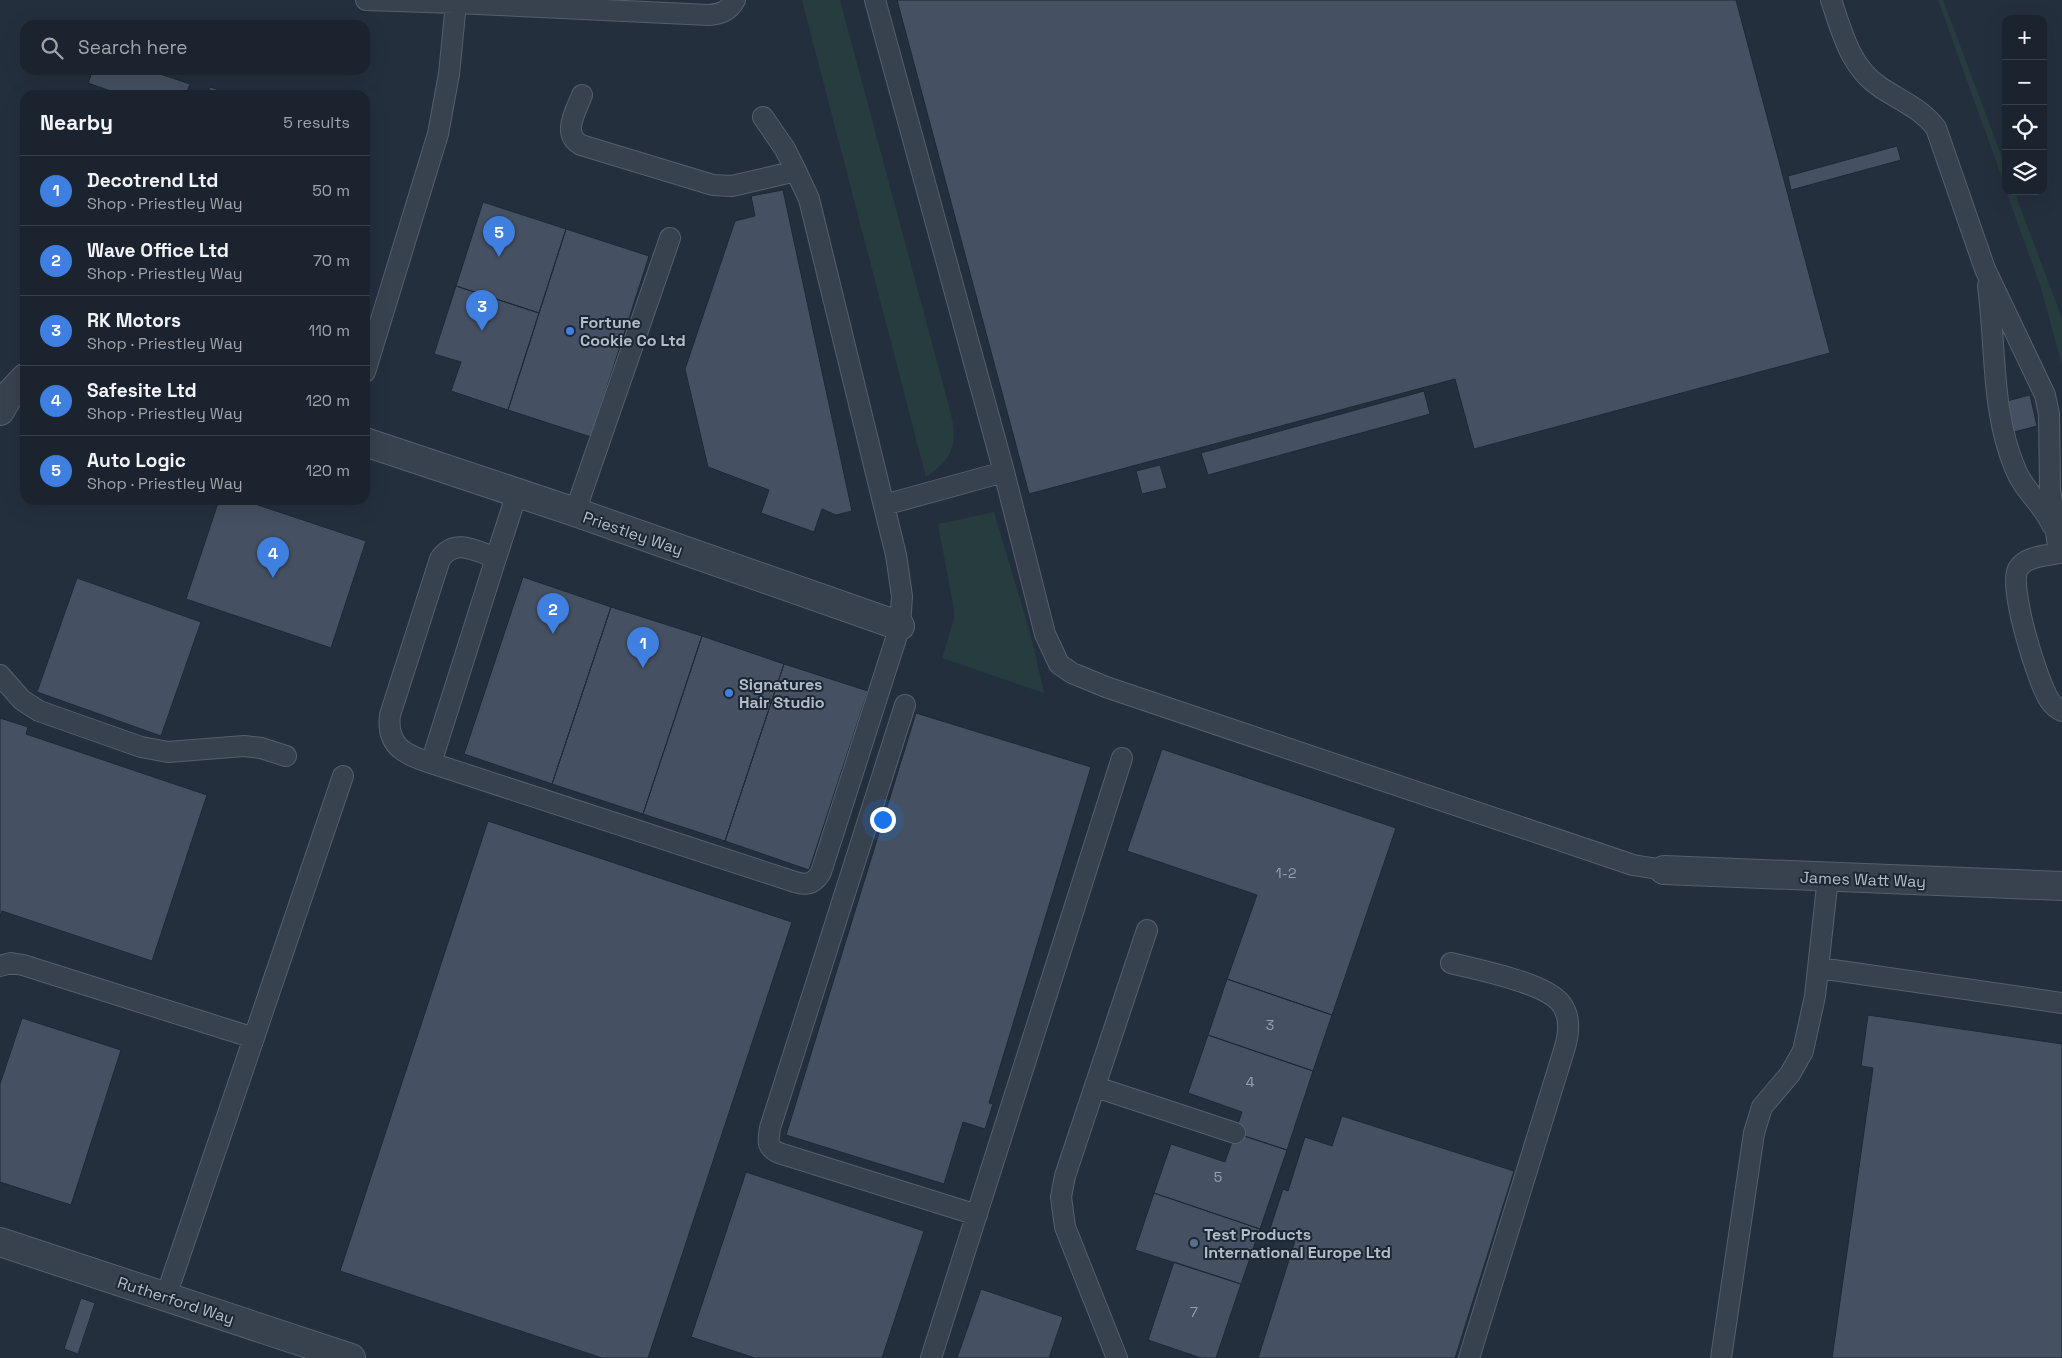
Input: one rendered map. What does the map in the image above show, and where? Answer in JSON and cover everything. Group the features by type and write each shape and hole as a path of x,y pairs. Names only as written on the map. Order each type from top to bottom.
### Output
{"street":[{"path":"0,411 10,394 20,383"},
{"name":"Priestley Way","path":"370,444 575,512 900,626"},
{"name":"James Watt Way","path":"1664,870 2062,886"},
{"name":"Rutherford Way","path":"0,1242 351,1358"}],"lane":[{"path":"366,0 709,15 724,12 731,7 735,0"},
{"path":"875,0 1004,472 1045,634 1050,648 1060,664 1072,673 1115,690 1633,865 1664,870"},
{"path":"1832,0 1847,46 1864,74 1880,87 1915,107 1936,128 1985,270 2034,368 2044,395 2048,414 2050,489 2061,559"},
{"path":"370,356 438,134 449,74 456,3"},
{"path":"582,95 570,131 573,140 581,145 720,186 732,186 796,171"},
{"path":"496,558 459,547 448,549 440,559 391,709 390,729 396,744 405,753 795,882 808,884 818,877 900,626 902,607 901,585 884,504 806,190 785,149 763,117"},
{"path":"575,512 670,238"},
{"path":"1985,270 1997,389 2012,460 2019,478 2048,516 2055,532 2061,559"},
{"path":"884,504 1004,472"},
{"path":"431,763 517,493"},
{"path":"2061,559 2025,561 2016,573 2015,587 2021,616 2042,683 2050,700 2062,711"},
{"path":"0,675 22,700 39,711 141,747 174,752 244,746 261,748 286,756"},
{"path":"905,705 770,1128 768,1144 769,1148 779,1154 977,1215"},
{"path":"931,1358 1122,758"},
{"path":"166,1296 343,776"},
{"path":"1721,1358 1756,1126 1762,1107 1790,1074 1803,1052 1811,1019 1819,968 1828,878"},
{"path":"1117,1358 1069,1239 1061,1206 1065,1176 1147,930"},
{"path":"0,966 11,963 23,965 254,1038"},
{"path":"1451,963 1524,983 1548,993 1562,1006 1568,1020 1565,1047 1469,1358"},
{"path":"1819,968 2062,1002"},
{"path":"1096,1086 1235,1133"}],"green space":[{"path":"802,0 840,0 951,414 954,435 951,451 942,464 926,477"},
{"path":"1938,0 1943,0 2002,157 2002,178"},
{"path":"2007,195 2016,195 2062,318 2062,365 2041,288"},
{"path":"994,512 1032,640 1044,693 942,658 954,619 954,610 938,524"}],"building":[{"path":"897,0 1736,0 1830,353 1474,449 1455,379 1029,494"},
{"path":"91,75 163,75 190,84 188,90 108,90 88,83"},
{"path":"1897,146 1901,160 1791,190 1788,176"},
{"path":"783,190 852,511 836,515 822,509 814,532 761,513 769,490 708,467 685,369 735,221 755,216 751,196"},
{"path":"483,202 566,229 539,313 456,286"},
{"path":"566,229 649,256 591,437 508,410"},
{"path":"456,286 539,313 508,410 451,391 461,362 434,354"},
{"path":"1424,391 1430,414 1208,475 1201,453"},
{"path":"2030,395 2037,426 2014,432 2007,401"},
{"path":"1160,465 1167,488 1142,494 1136,471"},
{"path":"217,505 258,505 366,541 331,648 186,599"},
{"path":"523,577 611,607 552,784 464,754"},
{"path":"77,578 201,622 161,736 37,692"},
{"path":"611,607 702,636 643,814 552,784"},
{"path":"702,636 784,664 725,841 643,814"},
{"path":"784,664 868,691 809,870 725,841"},
{"path":"916,713 1091,767 989,1103 993,1104 985,1129 963,1122 944,1184 786,1135"},
{"path":"0,718 28,727 26,734 207,795 152,961 2,911 0,917"},
{"path":"1162,749 1396,828 1332,1015 1227,979 1257,895 1127,851"},
{"path":"488,821 792,922 648,1358 602,1358 340,1271"},
{"path":"1227,979 1332,1015 1313,1071 1208,1035"},
{"path":"1868,1015 2062,1044 2062,1358 1832,1358 1873,1068 1861,1066"},
{"path":"22,1018 121,1050 71,1205 0,1182 0,1084"},
{"path":"1208,1035 1313,1071 1287,1150 1235,1133 1242,1112 1188,1093"},
{"path":"1342,1116 1514,1171 1455,1358 1258,1358 1295,1241 1269,1232 1283,1189 1288,1191 1305,1137 1332,1146"},
{"path":"1235,1133 1287,1150 1260,1229 1154,1193 1171,1144 1225,1162"},
{"path":"746,1172 924,1231 882,1358 755,1358 691,1337"},
{"path":"1154,1193 1260,1229 1241,1284 1135,1250"},
{"path":"1174,1262 1241,1284 1216,1358 1201,1358 1148,1340"},
{"path":"981,1289 1063,1317 1049,1358 957,1358"},
{"path":"81,1298 95,1303 78,1354 64,1349"}],"place":[{"name":"Auto Logic","path":"499,257"},
{"name":"RK Motors","path":"482,331"},
{"name":"Fortune Cookie Co Ltd","path":"570,331"},
{"name":"Safesite Ltd","path":"273,578"},
{"name":"Wave Office Ltd","path":"553,634"},
{"name":"Decotrend Ltd","path":"643,668"},
{"name":"Signatures Hair Studio","path":"729,693"},
{"name":"Test Products International Europe Ltd","path":"1194,1243"}]}
